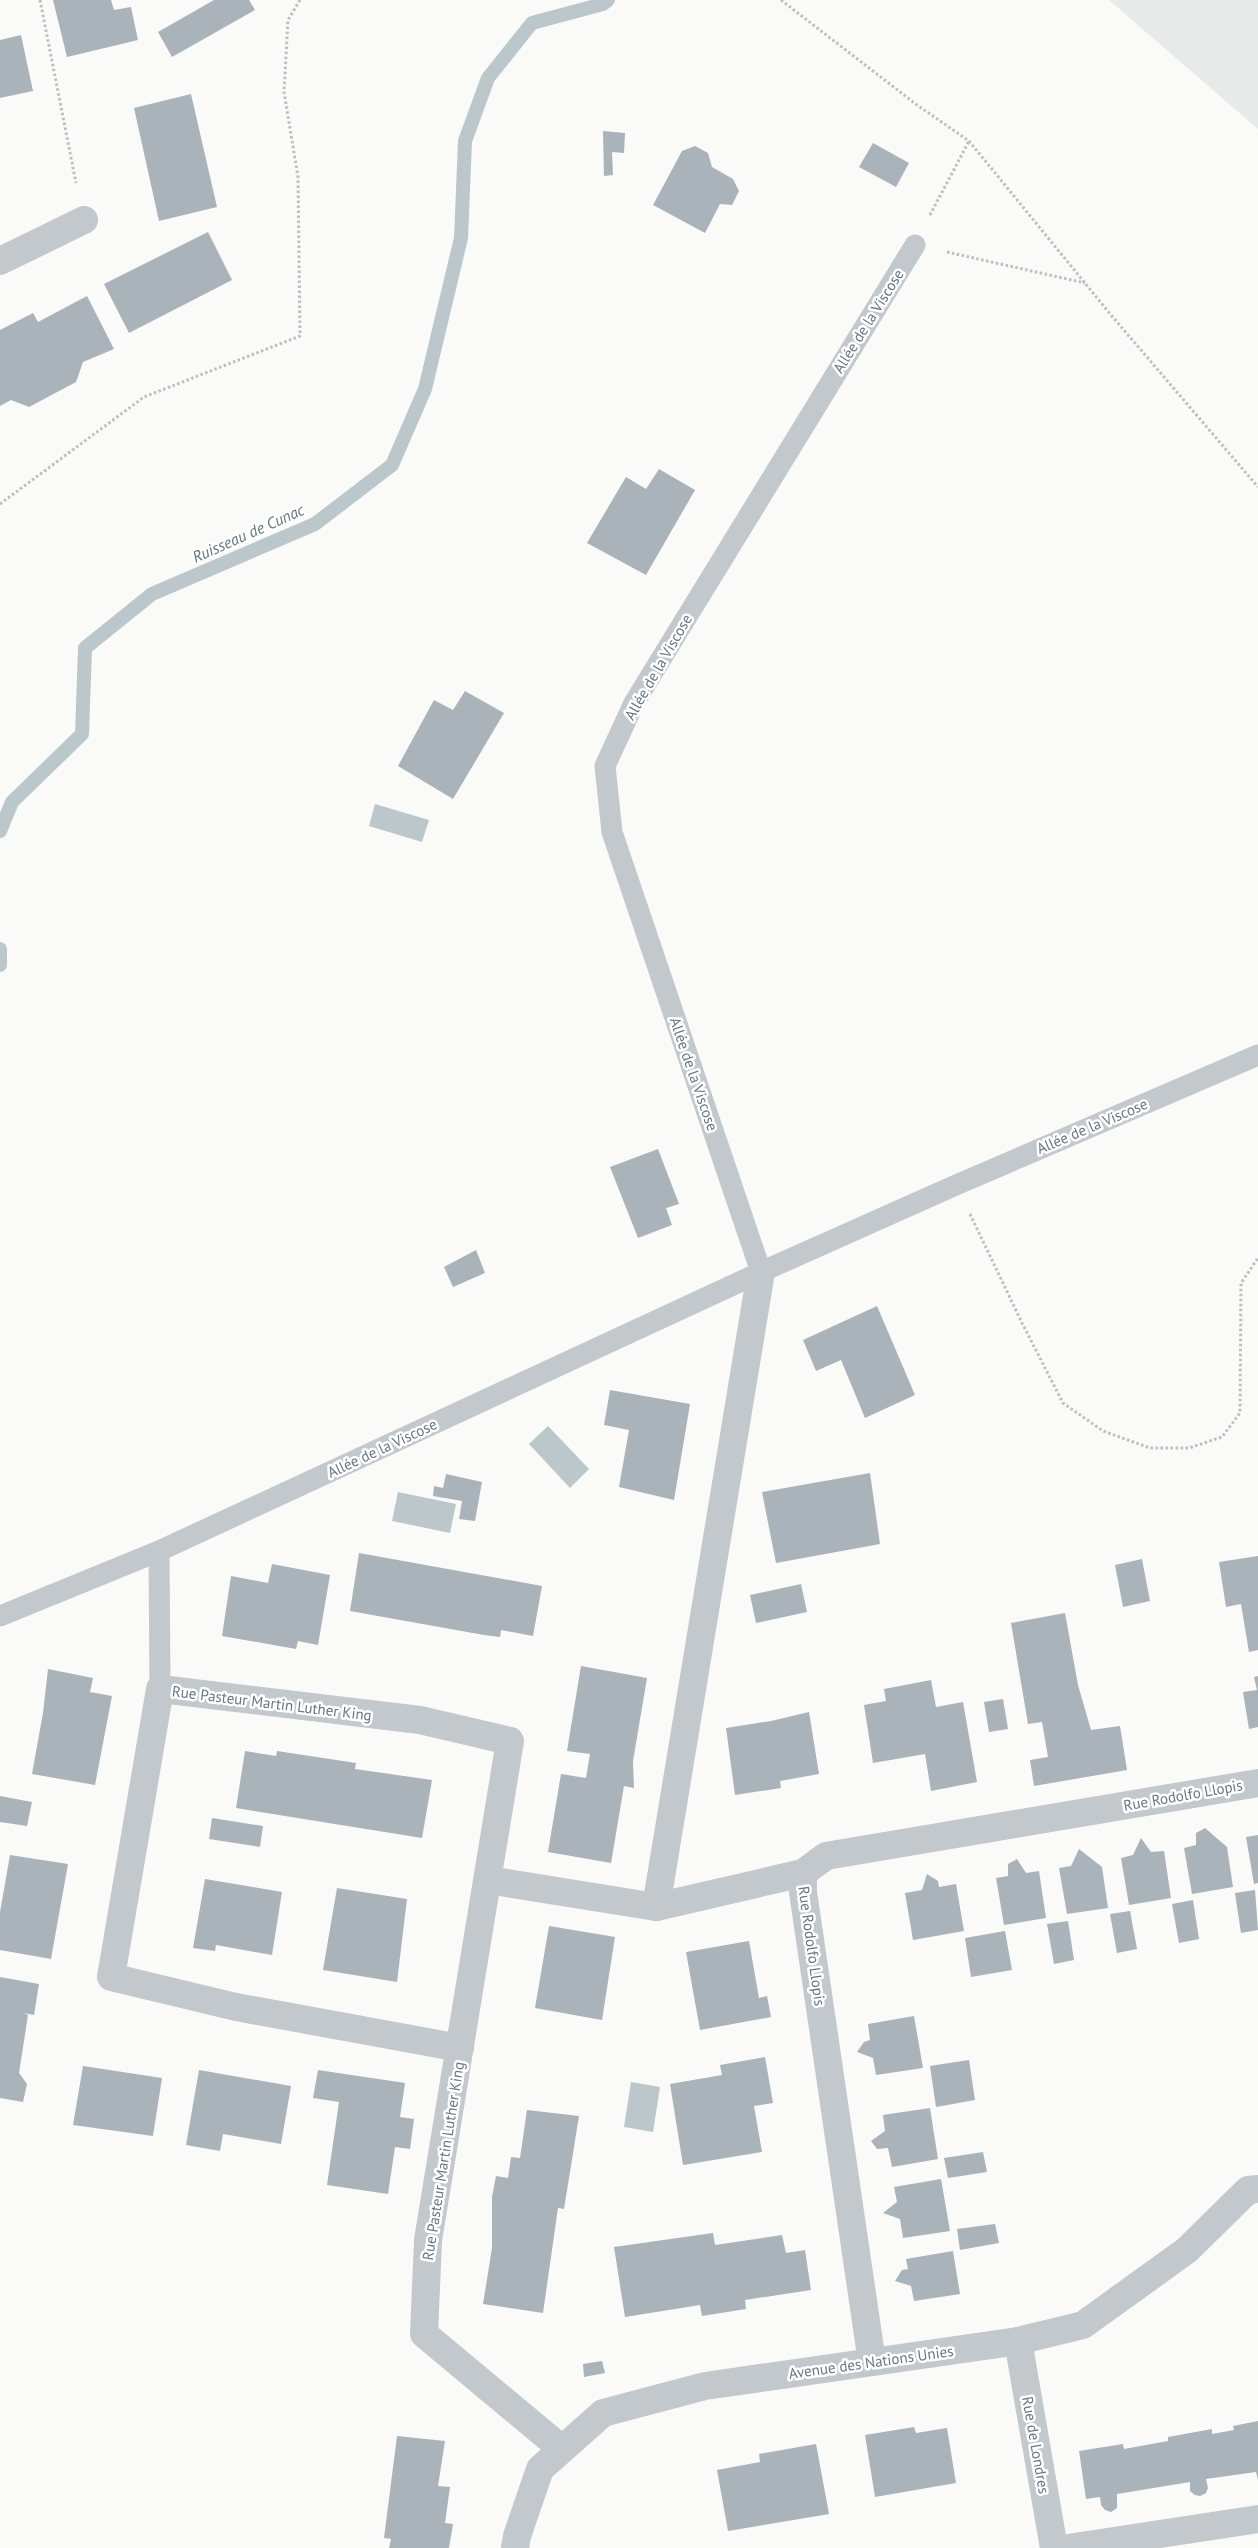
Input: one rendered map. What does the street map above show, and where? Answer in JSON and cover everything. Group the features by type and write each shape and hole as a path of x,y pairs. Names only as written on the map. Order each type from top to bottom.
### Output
{"street":[{"path":"0,261 84,220"},
{"path":"656,1907 762,1272"},
{"name":"Rue Pasteur Martin Luther King","path":"460,2048 236,2006 111,1977 160,1689 420,1720 510,1741 488,1880 460,2048 428,2240 424,2334 562,2449"},
{"name":"Rue Rodolfo Llopis","path":"872,2362 804,1901 803,1873 826,1856 1258,1782"},
{"path":"488,1880 656,1907 803,1873"},
{"name":"Avenue des Nations Unies","path":"515,2548 517,2536 540,2469 603,2413 705,2386 1018,2341 1083,2325 1187,2250 1248,2190 1258,2189"},
{"name":"Rue de Londres","path":"1018,2341 1054,2548"},
{"path":"1068,2548 1258,2519"}],"lane":[{"name":"Allée de la Viscose","path":"762,1272 612,832 605,766 634,703 915,245"},
{"name":"Allée de la Viscose","path":"0,1616 159,1551 762,1272 956,1185 1258,1055"},
{"path":"159,1551 160,1689"}],"path":[{"path":"40,0 84,220"},
{"path":"0,504 144,397 300,336 298,177 284,92 288,20 300,0"},
{"path":"781,0 917,105 969,140 1085,283 1258,486"},
{"path":"969,140 915,245 1085,283"},
{"path":"956,1185 1022,1323 1063,1403 1103,1431 1150,1448 1190,1448 1222,1437 1240,1413 1242,1283 1258,1258"}],"shaded area":[{"path":"1109,0 1258,0 1258,129"},
{"path":"375,804 429,820 422,842 369,826"},
{"path":"548,1426 589,1469 570,1488 529,1444"},
{"path":"398,1492 456,1504 450,1533 392,1521"},
{"path":"631,2082 660,2087 653,2132 624,2127"}],"building":[{"path":"53,0 111,0 114,10 131,7 138,40 67,57"},
{"path":"214,0 249,0 255,10 172,57 158,32"},
{"path":"21,35 33,91 0,98 0,40"},
{"path":"191,94 217,207 159,221 134,108"},
{"path":"603,131 625,133 624,153 612,152 613,175 604,176"},
{"path":"873,143 909,163 896,187 859,167"},
{"path":"695,146 708,153 712,167 733,179 739,191 732,205 720,204 705,233 653,205 682,151"},
{"path":"208,232 232,280 129,333 104,284"},
{"path":"87,296 114,349 83,362 76,382 29,407 11,400 0,406 0,330 33,313 38,322"},
{"path":"659,469 695,490 646,575 587,543 626,477 646,489"},
{"path":"465,691 504,713 453,799 398,766 434,700 453,710"},
{"path":"658,1149 679,1204 666,1208 672,1225 638,1238 610,1167"},
{"path":"476,1250 485,1273 453,1287 444,1267"},
{"path":"877,1306 915,1395 865,1418 841,1360 816,1371 803,1340"},
{"path":"610,1390 690,1404 674,1500 619,1487 629,1430 604,1425"},
{"path":"870,1473 880,1544 776,1563 762,1492"},
{"path":"446,1474 482,1482 475,1521 459,1519 462,1501 433,1496 434,1486 443,1488"},
{"path":"359,1553 542,1586 533,1636 501,1630 500,1637 484,1635 350,1611"},
{"path":"1258,1556 1258,1650 1249,1652 1241,1604 1226,1607 1219,1562"},
{"path":"1142,1559 1150,1601 1123,1607 1115,1565"},
{"path":"272,1564 330,1575 318,1645 298,1641 296,1649 222,1636 231,1576 268,1583"},
{"path":"801,1584 807,1612 756,1623 750,1595"},
{"path":"1065,1613 1078,1685 1091,1730 1120,1726 1127,1770 1034,1786 1030,1760 1048,1757 1042,1722 1028,1724 1011,1623"},
{"path":"581,1666 647,1678 633,1761 634,1788 624,1786 611,1863 548,1852 561,1774 586,1778 590,1754 567,1751"},
{"path":"48,1669 93,1678 90,1692 112,1696 95,1785 32,1774 43,1713"},
{"path":"1258,1676 1258,1727 1249,1729 1243,1692 1257,1690 1254,1677"},
{"path":"931,1680 936,1707 963,1702 977,1782 931,1791 925,1754 873,1763 864,1705 886,1701 884,1689"},
{"path":"1003,1699 1008,1729 989,1732 984,1702"},
{"path":"809,1712 819,1774 780,1781 781,1788 735,1795 726,1728 771,1721"},
{"path":"245,1751 276,1756 277,1751 356,1763 355,1769 432,1780 422,1838 236,1808"},
{"path":"0,1796 32,1802 27,1826 0,1822"},
{"path":"212,1818 263,1826 260,1847 209,1839"},
{"path":"1205,1828 1227,1847 1233,1887 1192,1894 1184,1848 1196,1845 1196,1833"},
{"path":"1258,1835 1258,1883 1254,1884 1246,1837"},
{"path":"1141,1838 1151,1852 1164,1851 1171,1898 1129,1905 1121,1858 1133,1855"},
{"path":"1079,1849 1102,1867 1108,1908 1067,1914 1059,1868 1071,1866"},
{"path":"10,1855 68,1864 51,1959 0,1950 0,1912"},
{"path":"1017,1859 1026,1873 1039,1871 1046,1918 1004,1925 996,1878 1008,1876 1008,1864"},
{"path":"927,1874 938,1881 939,1887 956,1884 964,1931 913,1940 905,1893 922,1890"},
{"path":"205,1879 282,1892 272,1955 216,1945 215,1951 193,1948"},
{"path":"337,1888 407,1899 397,1982 323,1970"},
{"path":"1255,1890 1258,1930 1241,1933 1235,1893"},
{"path":"1193,1900 1199,1939 1179,1943 1172,1904"},
{"path":"1130,1911 1137,1949 1117,1953 1110,1914"},
{"path":"1068,1921 1074,1960 1054,1964 1047,1924"},
{"path":"549,1926 615,1937 602,2020 535,2008"},
{"path":"1005,1931 1012,1970 971,1977 965,1938"},
{"path":"749,1941 759,1998 767,1996 771,2017 700,2030 686,1952"},
{"path":"0,1977 39,1984 34,2015 23,2013 28,2015 19,2073 27,2084 23,2102 0,2098"},
{"path":"914,2016 923,2068 876,2075 873,2058 857,2052 864,2042 870,2040 868,2024"},
{"path":"765,2057 773,2103 754,2106 762,2152 683,2165 670,2084 722,2075 720,2065"},
{"path":"969,2060 975,2100 936,2107 930,2066"},
{"path":"83,2066 162,2078 153,2136 73,2125"},
{"path":"199,2070 291,2086 281,2144 223,2134 220,2151 186,2145"},
{"path":"318,2070 405,2083 400,2117 414,2119 410,2149 395,2147 388,2194 327,2185 339,2102 313,2098"},
{"path":"930,2108 938,2159 892,2167 888,2148 877,2149 871,2141 885,2131 883,2115"},
{"path":"527,2110 579,2116 564,2209 558,2208 543,2313 483,2304 492,2248 492,2197 496,2176 508,2178 511,2157 520,2158"},
{"path":"983,2152 987,2172 948,2178 944,2158"},
{"path":"941,2179 950,2231 903,2238 900,2219 883,2213 897,2202 894,2187"},
{"path":"995,2224 999,2243 960,2250 957,2229"},
{"path":"713,2233 715,2245 782,2235 786,2253 805,2250 811,2290 745,2300 746,2309 702,2316 700,2305 625,2317 614,2247"},
{"path":"953,2251 960,2294 914,2301 911,2286 895,2281 902,2270 908,2269 906,2259"},
{"path":"602,2361 605,2373 584,2377 583,2364"},
{"path":"1258,2421 1258,2480 1256,2472 1206,2479 1208,2488 1206,2493 1200,2496 1190,2491 1190,2482 1117,2494 1117,2508 1111,2512 1105,2510 1101,2505 1100,2497 1086,2499 1079,2451 1123,2444 1124,2449 1168,2441 1168,2437 1212,2429 1212,2434 1234,2430 1233,2426"},
{"path":"914,2427 916,2433 947,2428 956,2483 875,2497 865,2435"},
{"path":"397,2436 445,2441 438,2486 450,2487 445,2523 453,2524 449,2548 389,2548 391,2539 384,2538"},
{"path":"816,2444 829,2514 728,2531 717,2470 760,2462 759,2454"}],"waterway":[{"name":"Ruisseau de Cunac","path":"0,831 12,802 82,734 85,648 152,594 315,524 392,465 425,389 461,238 465,141 488,78 532,23 603,4 608,0"},
{"name":"Ruisseau de Cunac","path":"0,949 0,965"}]}
